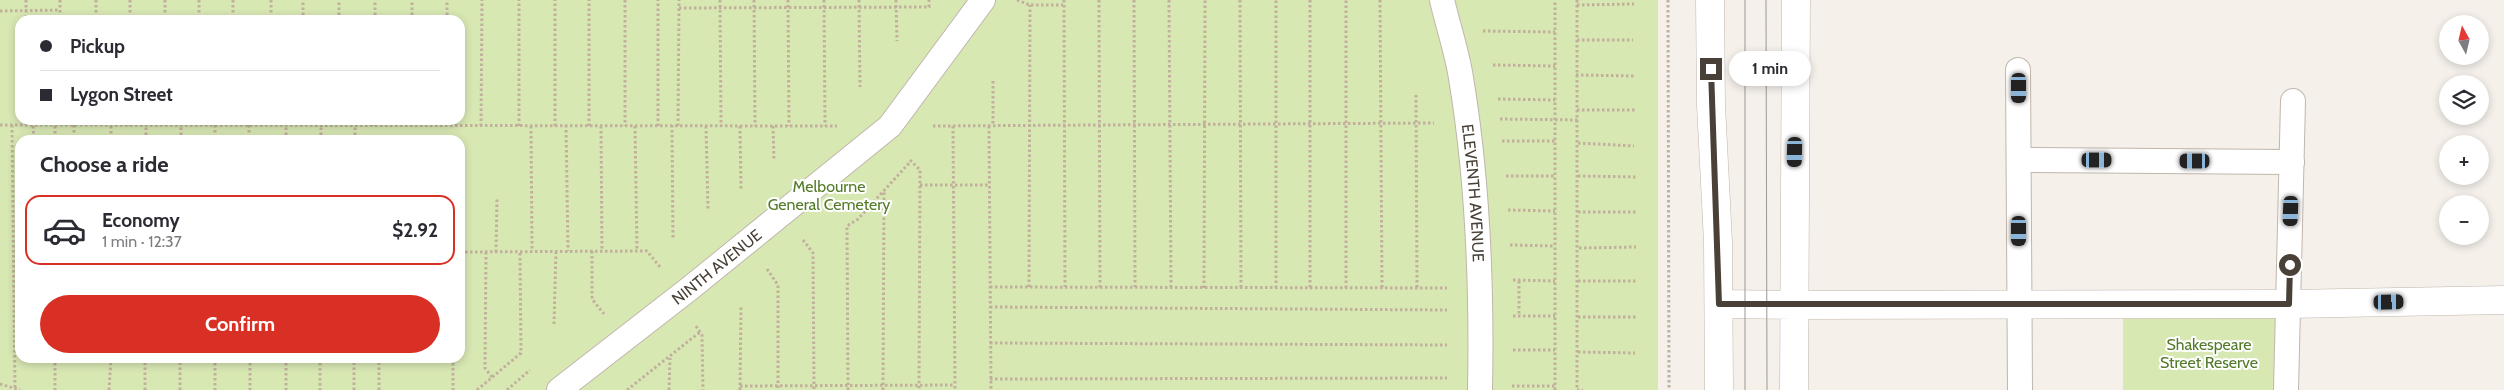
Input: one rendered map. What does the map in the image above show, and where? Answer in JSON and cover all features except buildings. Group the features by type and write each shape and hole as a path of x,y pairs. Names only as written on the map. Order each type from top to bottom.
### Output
{"street":[{"path":"1710,0 1719,304 1719,390"},
{"path":"1794,390 1796,0"},
{"path":"1719,304 2289,304 2504,300"}],"lane":[{"name":"NINTH AVENUE","path":"559,390 689,289 890,126 983,0"},
{"name":"ELEVENTH AVENUE","path":"1442,0 1461,77 1473,176 1481,331 1480,390"},
{"path":"2018,70 2020,390"},
{"path":"2286,390 2293,101"},
{"path":"2019,160 2292,162"}],"path":[{"path":"26,0 26,15"},
{"path":"60,0 60,15"},
{"path":"96,0 96,15"},
{"path":"130,0 130,15"},
{"path":"165,0 165,15"},
{"path":"199,0 199,15"},
{"path":"233,0 233,15"},
{"path":"271,0 271,15"},
{"path":"303,0 303,15"},
{"path":"339,0 339,15"},
{"path":"375,15 376,0"},
{"path":"412,0 412,15"},
{"path":"447,0 447,15"},
{"path":"482,0 482,126"},
{"path":"519,0 519,126"},
{"path":"555,0 555,126"},
{"path":"589,0 589,126"},
{"path":"624,0 625,126"},
{"path":"658,0 658,126"},
{"path":"678,126 679,0"},
{"path":"720,0 721,126"},
{"path":"754,0 755,126"},
{"path":"788,0 789,126"},
{"path":"824,0 825,126"},
{"path":"859,0 860,88"},
{"path":"896,0 897,41"},
{"path":"679,8 929,6 929,0"},
{"path":"1018,0 1030,5 1064,2 1065,287"},
{"path":"1099,0 1100,288"},
{"path":"1134,0 1135,287"},
{"path":"1169,0 1168,125 1171,288"},
{"path":"1204,288 1205,0"},
{"path":"1240,0 1242,124 1241,288"},
{"path":"1276,0 1276,288"},
{"path":"1310,0 1310,288"},
{"path":"1346,0 1346,288"},
{"path":"1380,0 1379,124 1382,289"},
{"path":"1509,386 1555,388 1555,0"},
{"path":"1577,0 1576,110 1578,120 1579,248 1577,390 1583,390"},
{"path":"1668,0 1670,390"},
{"path":"1577,5 1634,4"},
{"path":"1029,287 1030,5"},
{"path":"0,11 60,10"},
{"path":"1482,30 1555,32"},
{"path":"1577,40 1633,40"},
{"path":"1488,65 1555,66"},
{"path":"1576,75 1634,76"},
{"path":"993,81 994,126"},
{"path":"1416,95 1417,288"},
{"path":"1494,99 1555,100"},
{"path":"1576,110 1635,110"},
{"path":"1468,130 1555,120 1578,120"},
{"path":"0,125 994,126 1449,123 1468,130 1555,141"},
{"path":"12,125 15,388"},
{"path":"55,125 55,135"},
{"path":"74,125 74,135"},
{"path":"181,125 181,135"},
{"path":"215,125 215,135"},
{"path":"249,125 249,135"},
{"path":"286,125 286,135"},
{"path":"321,125 321,135"},
{"path":"355,125 355,135"},
{"path":"566,125 568,251"},
{"path":"672,125 673,238"},
{"path":"33,126 34,135"},
{"path":"111,126 111,135"},
{"path":"146,126 146,135"},
{"path":"531,126 532,252"},
{"path":"601,126 602,251"},
{"path":"635,126 637,251"},
{"path":"706,126 708,210"},
{"path":"740,126 741,190"},
{"path":"773,126 774,161"},
{"path":"953,126 955,390"},
{"path":"989,126 990,390"},
{"path":"1578,143 1634,146"},
{"path":"905,155 920,170 919,390"},
{"path":"848,390 847,226 858,219 911,161"},
{"path":"1473,176 1556,176"},
{"path":"1578,176 1638,177"},
{"path":"920,185 989,185"},
{"path":"883,390 884,190"},
{"path":"496,252 497,199"},
{"path":"1502,210 1555,211"},
{"path":"1578,212 1636,212"},
{"path":"800,237 814,253 814,388"},
{"path":"1502,245 1555,246"},
{"path":"1579,248 1636,248"},
{"path":"592,251 592,299 607,318"},
{"path":"465,252 648,251 661,266"},
{"path":"486,252 486,368 492,377"},
{"path":"477,390 521,353 520,252"},
{"path":"554,324 556,252"},
{"path":"764,264 778,285 778,388"},
{"path":"1511,280 1555,280"},
{"path":"1519,281 1519,316"},
{"path":"1578,281 1637,281"},
{"path":"990,287 1455,288"},
{"path":"741,305 740,388 955,385"},
{"path":"990,307 1457,310"},
{"path":"1513,316 1555,316"},
{"path":"1578,317 1636,317"},
{"path":"695,324 702,335 703,390"},
{"path":"626,390 670,358 700,332"},
{"path":"990,343 1456,345"},
{"path":"1513,350 1555,350"},
{"path":"1578,352 1635,353"},
{"path":"669,390 670,358"},
{"path":"55,363 55,390"},
{"path":"109,390 111,363"},
{"path":"144,390 145,363"},
{"path":"180,363 180,390"},
{"path":"215,363 215,390"},
{"path":"250,363 250,390"},
{"path":"286,363 286,390"},
{"path":"320,363 320,390"},
{"path":"354,363 354,390"},
{"path":"379,363 379,390"},
{"path":"453,363 453,390"},
{"path":"990,379 1456,378"},
{"path":"0,384 20,390"},
{"path":"634,384 634,390"}],"green space":[{"name":"Melbourne General Cemetery","path":"0,0 1658,0 1658,390 0,390"},
{"name":"Shakespeare Street Reserve","path":"2123,316 2294,316 2294,390 2123,390"}],"tram line":[{"path":"1745,0 1745,390"},
{"path":"1766,0 1767,390"}],"route":[{"path":"1711,69 1719,304 2289,304 2290,265"}]}
